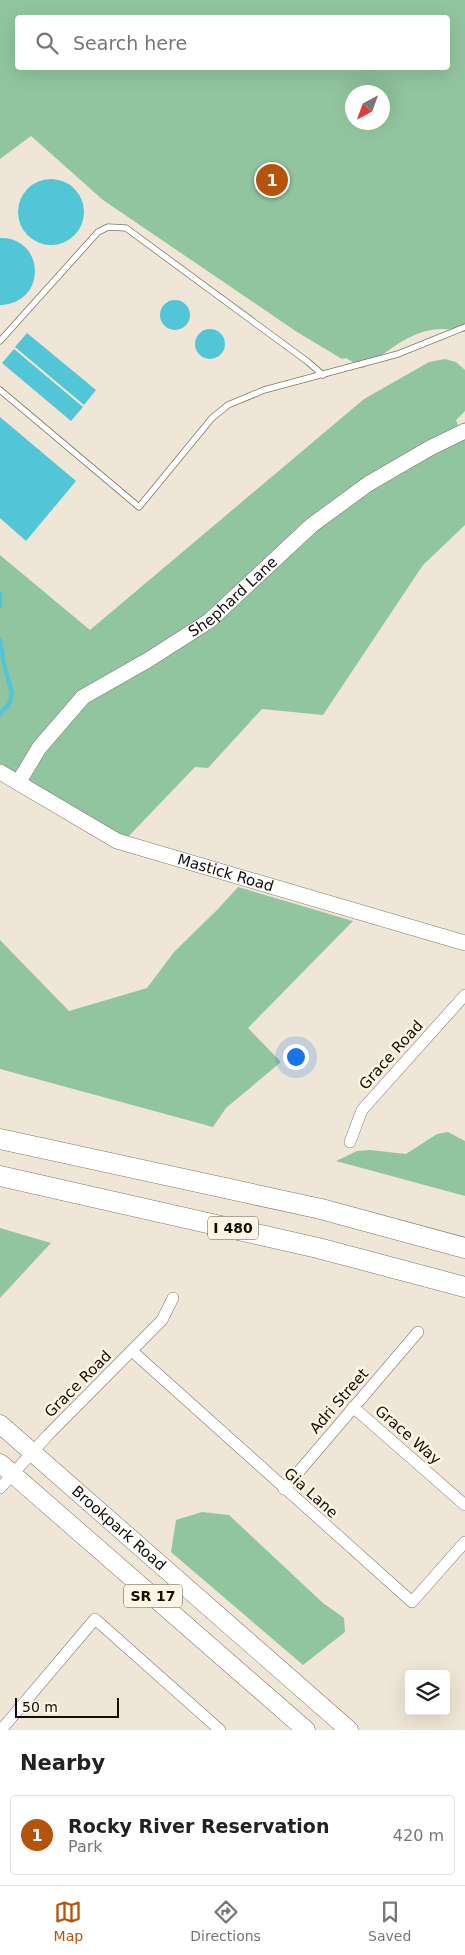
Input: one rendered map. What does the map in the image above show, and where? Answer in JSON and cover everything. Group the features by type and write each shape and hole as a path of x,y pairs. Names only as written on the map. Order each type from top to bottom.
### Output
{"highway":[{"name":"I 480","path":"0,1139 321,1209 465,1248"},
{"name":"I 480","path":"0,1176 318,1248 465,1286"}],"main road":[{"name":"Brookpark Road","path":"0,1424 349,1730"},
{"name":"Brookpark Road","path":"6,1468 306,1730"}],"street":[{"name":"Shephard Lane","path":"18,783 39,748 83,697 148,660 209,621 312,525 368,484 430,448 465,431"},
{"name":"Mastick Road","path":"0,772 117,841 465,943"},
{"name":"Grace Road","path":"350,1142 362,1110 465,995"},
{"name":"Grace Road","path":"0,1488 6,1468 33,1451 132,1351 162,1320 173,1298"},
{"name":"Adri Street","path":"284,1488 418,1332"},
{"name":"Gia Lane","path":"132,1351 412,1602 465,1542"},
{"name":"Grace Way","path":"354,1407 465,1505"},
{"path":"1,1730 95,1619 220,1730"}],"lane":[{"path":"0,341 98,232 108,227 126,228 308,362 322,375"},
{"path":"0,390 138,507 212,418 228,405 264,390 398,354 465,327"}],"green space":[{"path":"0,0 465,0 465,332 435,329 422,332 399,343 363,368 346,358 342,359 297,332 103,200 31,136 0,159"},
{"path":"445,359 456,362 465,370 465,411 456,420 458,425 465,422 465,525 423,565 323,715 262,709 208,768 195,767 125,840 0,767 0,555 90,630 364,399 429,362"},
{"path":"238,887 353,921 248,1028 281,1062 226,1108 213,1127 0,1069 0,940 69,1011 147,988 174,952"},
{"path":"448,1132 465,1141 465,1196 336,1161 357,1151 370,1150 406,1154 437,1134"},
{"path":"0,1228 51,1243 0,1298"},
{"path":"202,1512 229,1515 323,1603 344,1618 345,1632 303,1665 171,1552 176,1520"}],"water":[{"path":"44,179 58,179 70,184 79,193 84,205 82,225 75,236 58,245 44,245 32,240 23,231 18,219 18,205 23,193 32,184"},
{"path":"0,238 15,241 26,248 32,258 35,270 33,283 27,294 16,302 0,305"},
{"path":"175,300 186,304 190,315 186,326 175,330 164,326 160,315 164,304"},
{"path":"210,329 221,333 225,344 221,355 210,359 199,355 195,344 199,333"},
{"path":"27,333 96,390 84,405 15,347"},
{"path":"14,349 83,407 71,421 2,363"},
{"path":"0,417 76,481 26,541 0,518"}],"waterway":[{"path":"0,594 0,606"},
{"path":"0,640 12,693 9,704 0,714"}],"place":[{"name":"Rocky River Reservation","path":"272,180"}]}
